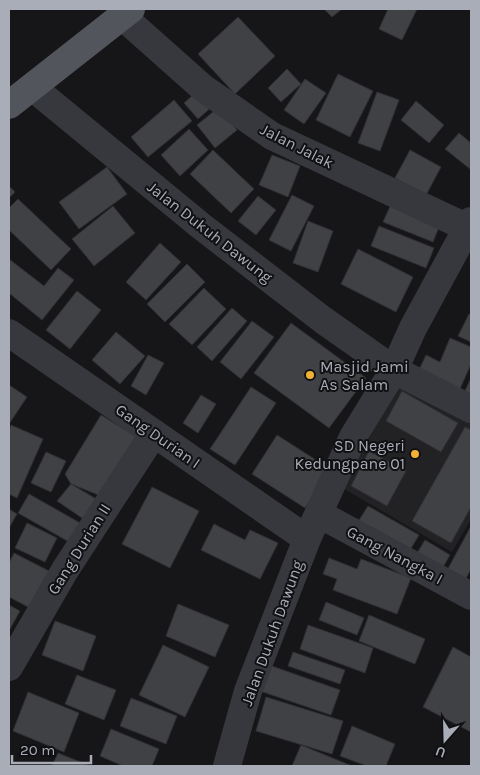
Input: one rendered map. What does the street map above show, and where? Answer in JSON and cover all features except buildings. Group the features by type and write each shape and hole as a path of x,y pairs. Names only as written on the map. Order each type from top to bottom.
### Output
{"main road":[{"path":"9,105 127,12"}],"street":[{"name":"Jalan Jalak","path":"127,12 203,88 272,136 470,224"},
{"name":"Jalan Dukuh Dawung","path":"32,87 201,226 323,320 394,370 471,409"},
{"name":"Jalan Dukuh Dawung","path":"236,763 248,691 307,539 354,437 394,370 413,328 470,224"},
{"name":"Gang Durian I","path":"9,332 307,539"},
{"name":"Gang Durian II","path":"12,654 154,433"},
{"name":"Gang Nangka I","path":"319,514 471,596"}],"shaded area":[{"name":"SD Negeri Kedungpane 01","path":"402,381 471,421 471,519 452,552 341,487"}],"place":[{"name":"Masjid Jami As Salam","path":"310,375"},
{"name":"SD Negeri Kedungpane 01","path":"415,454"}]}
